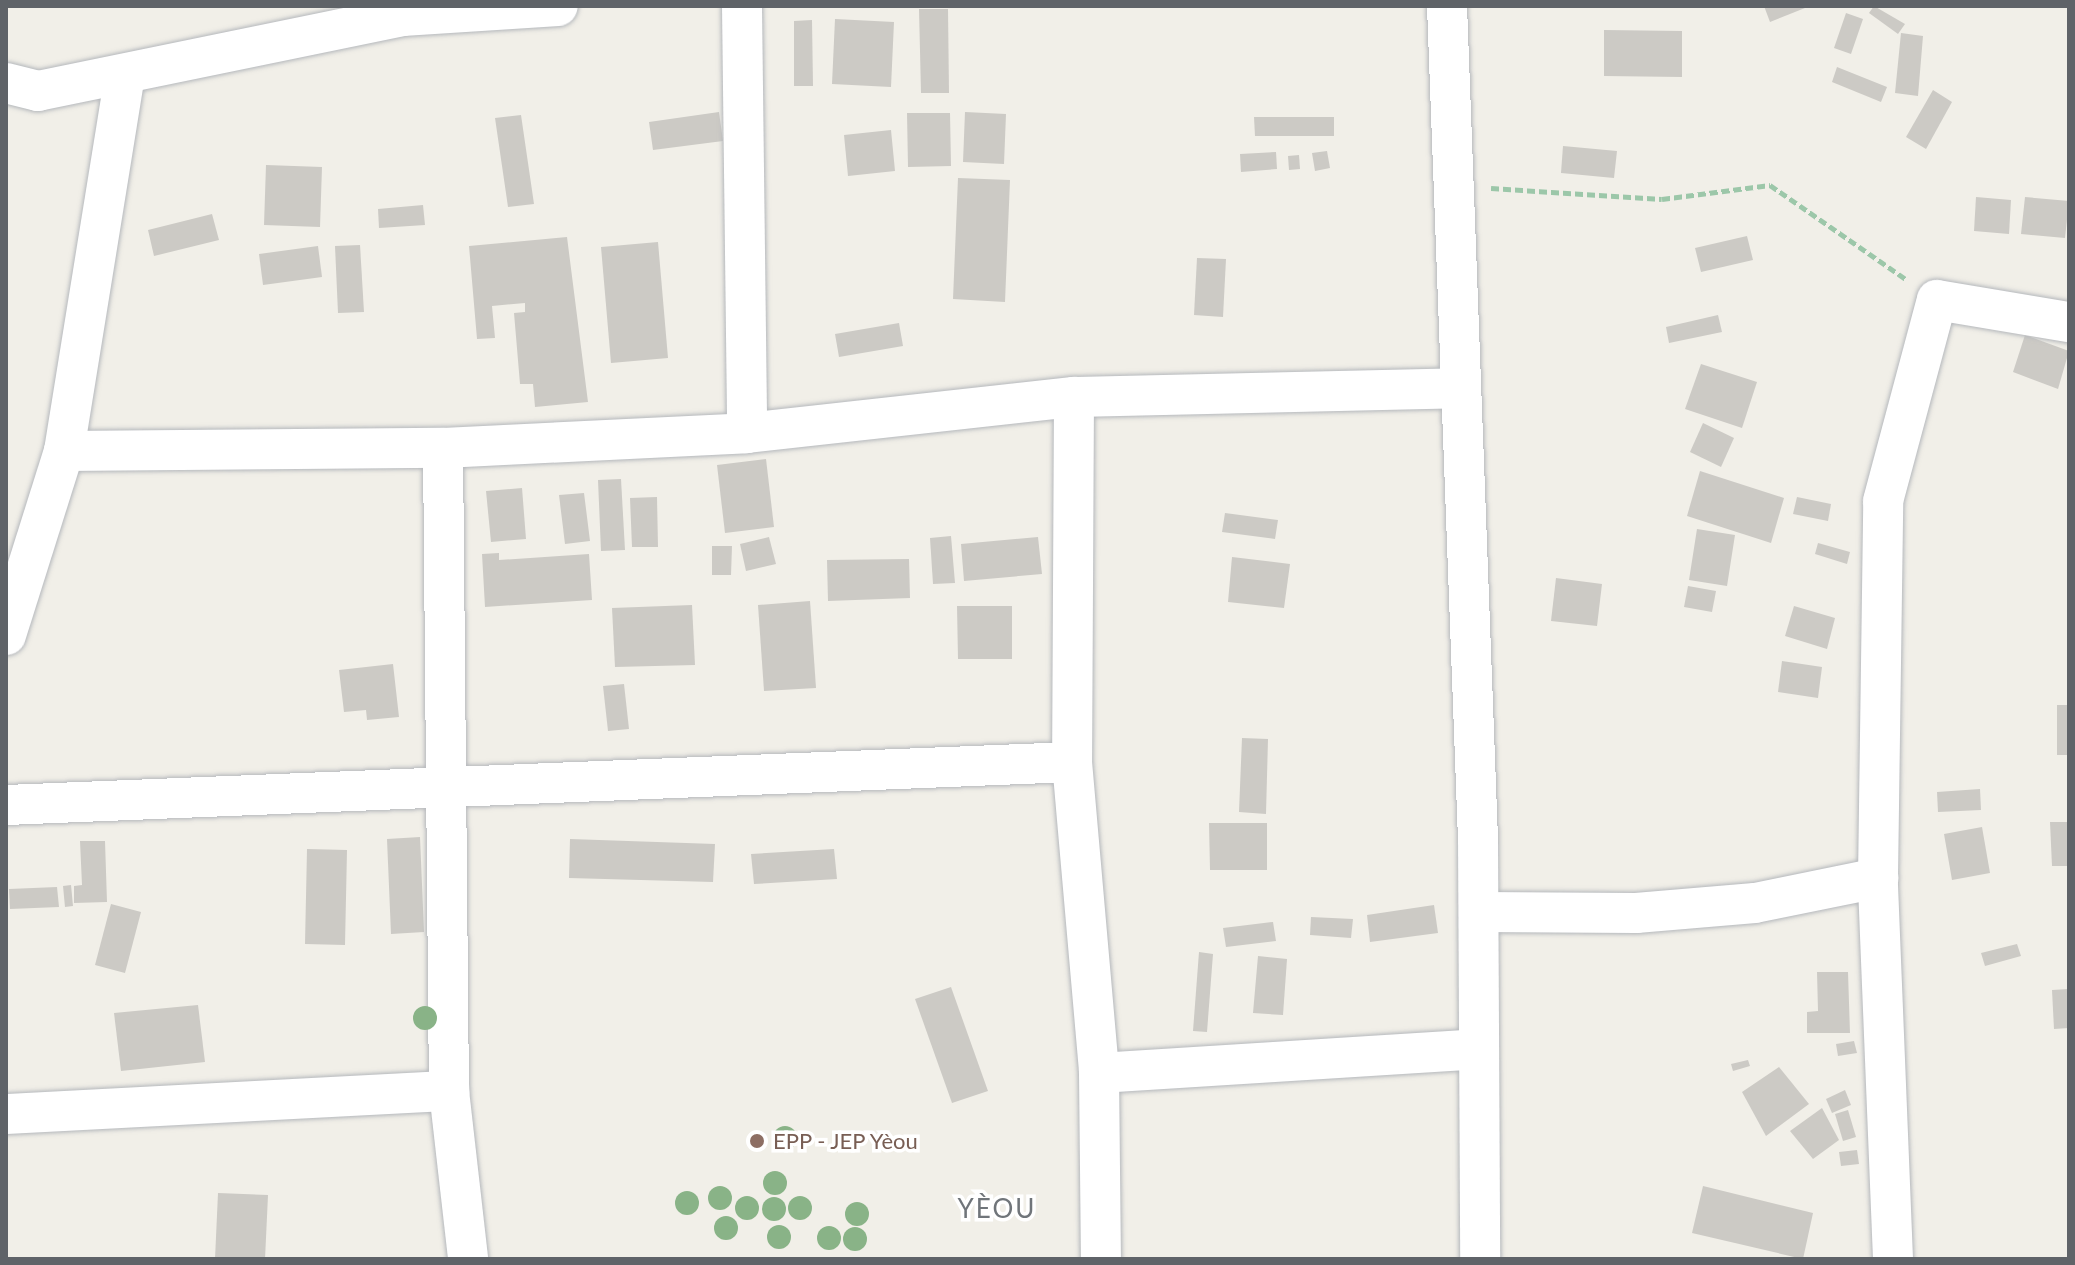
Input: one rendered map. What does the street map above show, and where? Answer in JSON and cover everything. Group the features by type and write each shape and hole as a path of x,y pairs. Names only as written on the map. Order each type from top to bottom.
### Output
{"street":[{"path":"6,83 38,91 124,79 403,11 558,6"},
{"path":"742,6 747,433"},
{"path":"1447,6 1479,912 1480,1259"},
{"path":"6,635 64,451 124,79"},
{"path":"1893,1259 1878,878 1883,501 1937,300 2069,322"},
{"path":"64,451 443,448 747,433 1074,397 1461,388"},
{"path":"1074,397 1072,762 1099,1073 1101,1259"},
{"path":"443,448 451,783 449,1091 468,1259"},
{"path":"6,805 451,783 1072,762"},
{"path":"1479,912 1636,913 1755,903 1878,878"},
{"path":"1099,1073 1477,1049"},
{"path":"6,1114 449,1091"}],"path":[{"path":"1453,185 1662,199 1770,185 1937,300"}],"building":[{"path":"1764,6 1810,6 1770,22"},
{"path":"1874,6 1905,24 1898,34 1869,13"},
{"path":"919,9 948,9 949,93 921,93"},
{"path":"1846,13 1863,19 1851,54 1834,48"},
{"path":"835,19 894,22 891,87 832,84"},
{"path":"812,20 813,86 794,86 794,21"},
{"path":"1604,30 1682,31 1682,77 1604,76"},
{"path":"1901,33 1923,36 1918,96 1895,93"},
{"path":"1837,67 1887,87 1881,102 1832,82"},
{"path":"1933,90 1952,102 1926,149 1906,137"},
{"path":"719,112 723,141 653,150 649,122"},
{"path":"965,112 1006,114 1004,164 963,162"},
{"path":"907,113 950,113 951,166 908,167"},
{"path":"521,115 534,204 508,207 495,118"},
{"path":"1254,117 1334,117 1334,136 1255,136"},
{"path":"891,130 895,171 848,176 844,135"},
{"path":"1563,146 1617,151 1614,178 1561,173"},
{"path":"1327,151 1330,168 1315,171 1312,153"},
{"path":"1276,152 1277,169 1241,172 1240,154"},
{"path":"1299,155 1300,169 1289,170 1288,156"},
{"path":"266,165 322,167 320,227 264,225"},
{"path":"958,178 1010,180 1005,302 953,299"},
{"path":"1976,197 2011,200 2009,234 1974,231"},
{"path":"2025,197 2069,201 2065,238 2021,234"},
{"path":"423,205 425,225 379,228 378,209"},
{"path":"212,214 219,240 154,256 148,230"},
{"path":"1747,236 1753,260 1701,272 1695,248"},
{"path":"567,237 588,402 535,407 533,384 520,384 514,313 525,312 525,303 492,306 495,338 477,339 469,246"},
{"path":"658,242 668,358 611,363 601,247"},
{"path":"360,245 364,312 338,313 335,246"},
{"path":"318,246 322,277 263,285 259,254"},
{"path":"1197,258 1226,259 1223,317 1194,315"},
{"path":"1718,315 1722,332 1669,343 1666,327"},
{"path":"899,323 903,346 839,357 835,334"},
{"path":"2025,335 2069,351 2058,389 2013,372"},
{"path":"1701,364 1757,382 1742,428 1685,409"},
{"path":"1703,423 1734,438 1721,467 1690,452"},
{"path":"766,459 774,527 725,533 717,465"},
{"path":"1700,471 1784,498 1771,543 1687,516"},
{"path":"621,479 625,550 601,551 598,480"},
{"path":"522,488 526,539 491,542 486,491"},
{"path":"584,493 590,541 565,544 559,495"},
{"path":"657,497 658,547 632,547 630,498"},
{"path":"1797,497 1831,504 1828,521 1793,514"},
{"path":"1225,513 1278,520 1275,539 1222,532"},
{"path":"1697,529 1735,535 1727,586 1689,580"},
{"path":"951,536 955,583 933,584 930,538"},
{"path":"769,537 776,564 746,571 740,544"},
{"path":"1038,537 1042,574 964,581 961,544"},
{"path":"1818,543 1850,552 1847,564 1815,554"},
{"path":"712,546 732,546 731,575 712,575"},
{"path":"499,553 499,560 589,554 592,600 485,607 482,554"},
{"path":"1232,557 1290,564 1284,608 1228,602"},
{"path":"909,559 910,598 828,601 827,560"},
{"path":"1556,578 1602,584 1597,626 1551,621"},
{"path":"1688,586 1716,591 1712,612 1684,607"},
{"path":"810,601 816,688 764,691 758,605"},
{"path":"692,605 695,665 615,667 612,608"},
{"path":"957,606 1012,606 1012,659 958,659"},
{"path":"1794,606 1835,618 1827,649 1785,636"},
{"path":"1782,661 1822,667 1818,698 1778,692"},
{"path":"393,664 399,717 367,720 366,710 344,712 339,670"},
{"path":"624,684 629,729 608,731 603,686"},
{"path":"2057,705 2069,705 2069,755 2057,755"},
{"path":"1242,738 1268,739 1266,814 1239,812"},
{"path":"1980,789 1981,810 1938,812 1937,792"},
{"path":"2050,822 2069,822 2069,866 2052,866"},
{"path":"1209,823 1267,823 1267,870 1210,870"},
{"path":"1982,827 1990,873 1952,880 1944,834"},
{"path":"420,837 424,932 391,934 387,839"},
{"path":"570,839 715,844 713,882 569,878"},
{"path":"80,841 105,841 107,902 74,903 74,886 82,885"},
{"path":"307,849 347,850 345,945 305,944"},
{"path":"834,849 837,879 754,884 751,854"},
{"path":"71,885 73,906 65,907 63,886"},
{"path":"57,887 59,907 10,909 9,889"},
{"path":"111,904 141,912 125,973 95,965"},
{"path":"1434,905 1438,933 1370,942 1367,915"},
{"path":"1311,917 1353,919 1351,938 1310,935"},
{"path":"1273,922 1276,941 1226,947 1223,928"},
{"path":"2017,944 2021,956 1985,966 1981,953"},
{"path":"1199,952 1213,954 1207,1032 1193,1031"},
{"path":"1258,956 1287,959 1283,1015 1253,1013"},
{"path":"1817,972 1848,972 1850,1033 1807,1033 1807,1012 1818,1011"},
{"path":"951,987 988,1091 952,1103 915,999"},
{"path":"2069,989 2069,1028 2054,1029 2052,990"},
{"path":"198,1005 205,1062 121,1071 114,1013"},
{"path":"1854,1041 1857,1053 1838,1056 1836,1044"},
{"path":"1748,1060 1750,1066 1733,1071 1731,1064"},
{"path":"1779,1067 1809,1104 1766,1136 1742,1092"},
{"path":"1845,1090 1851,1105 1832,1113 1826,1099"},
{"path":"1822,1108 1839,1140 1813,1159 1790,1131"},
{"path":"1848,1110 1856,1137 1843,1141 1835,1114"},
{"path":"1857,1150 1859,1164 1841,1166 1839,1152"},
{"path":"1703,1186 1813,1213 1803,1259 1692,1233"},
{"path":"218,1193 268,1195 265,1259 215,1259"}],"place":[{"name":"EPP - JEP Yèou","path":"757,1141"}],"district":[{"name":"YÈOU","path":"997,1209"}]}
